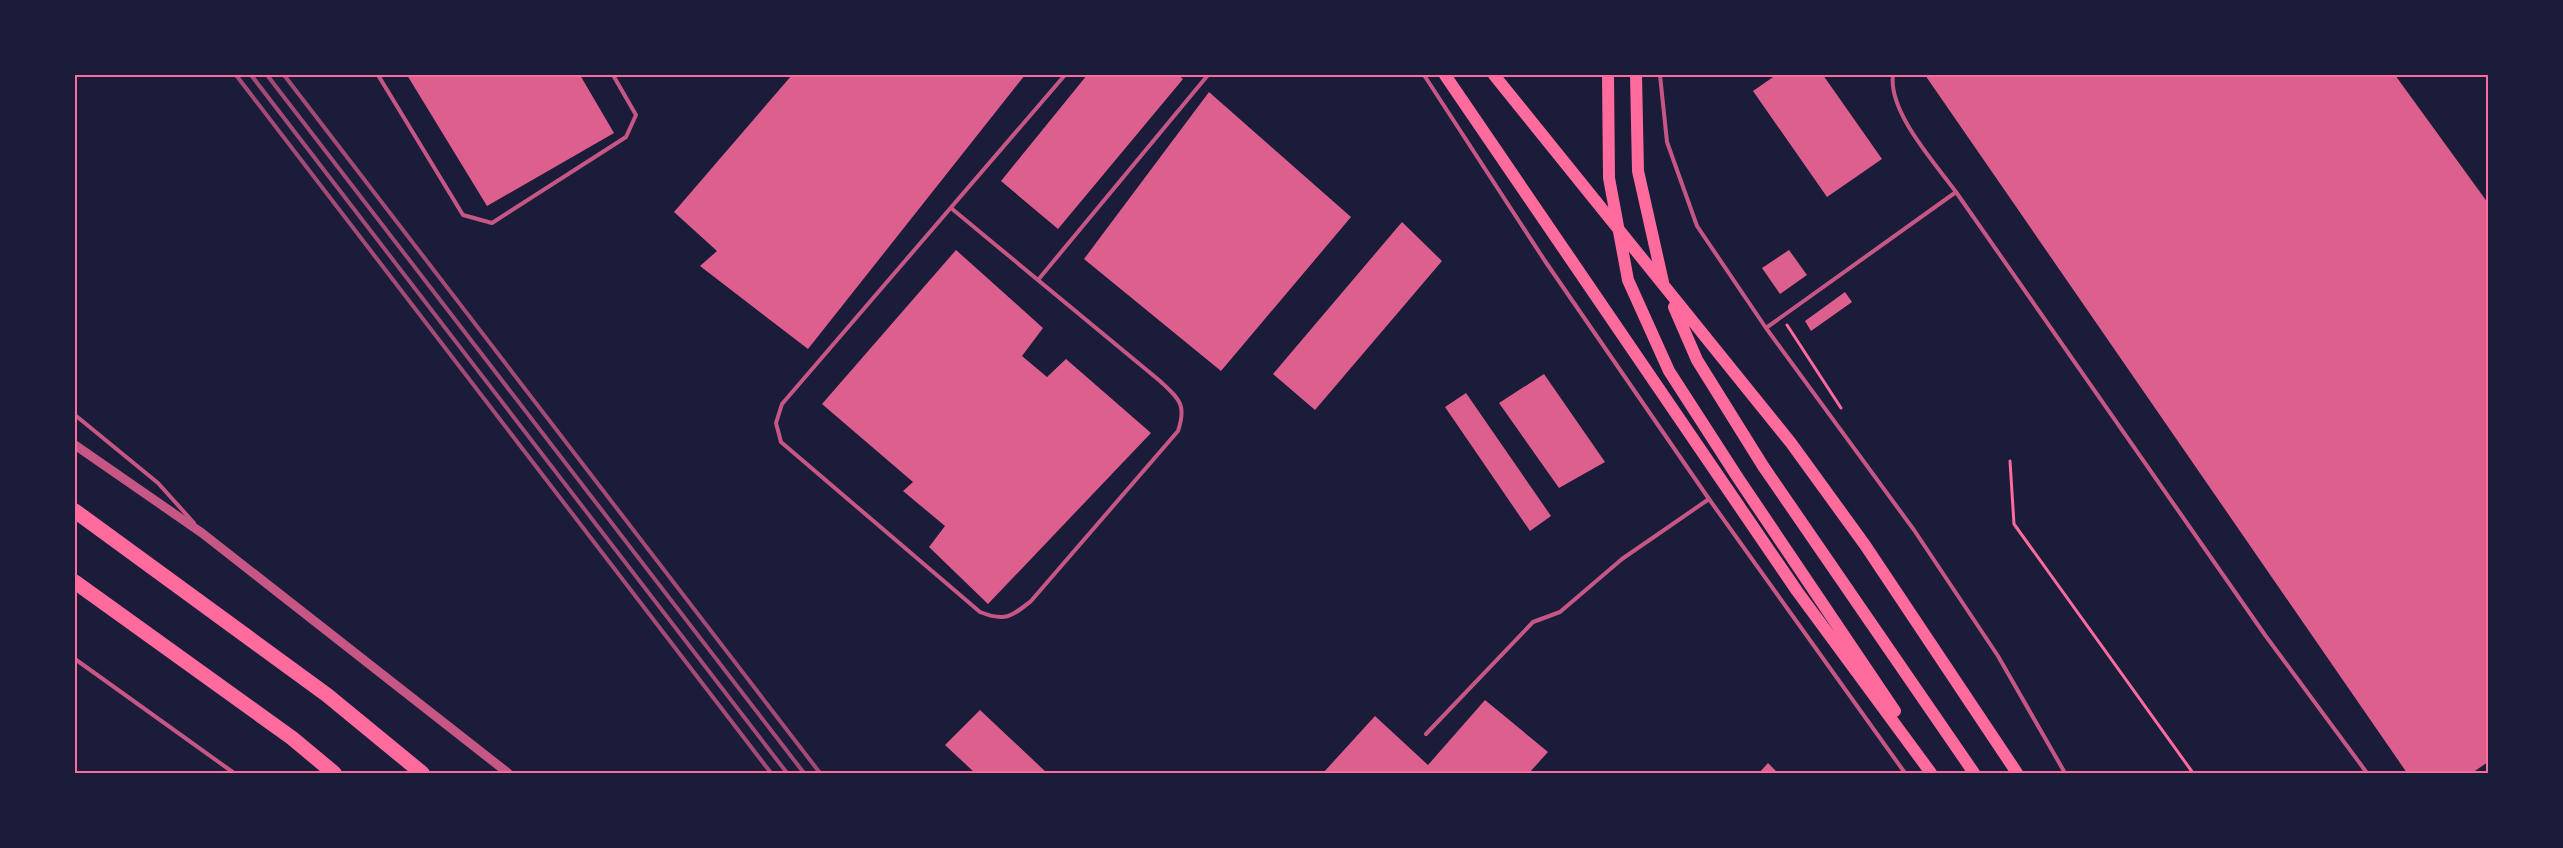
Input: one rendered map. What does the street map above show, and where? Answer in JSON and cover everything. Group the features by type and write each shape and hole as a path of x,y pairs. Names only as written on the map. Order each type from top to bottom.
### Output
{"highway":[{"path":"75,510 327,695 422,773"},
{"path":"75,582 292,738 334,773"}],"main road":[{"path":"1445,75 1797,591 1931,773"},
{"path":"1494,75 1791,443 1865,545 2019,773"},
{"path":"1608,75 1609,178 1628,280 1670,371 1738,478 1810,581 1936,773"},
{"path":"1636,75 1638,171 1658,264 1697,360 1774,483 1974,773"}],"street":[{"path":"75,446 202,532 508,773"}],"lane":[{"path":"378,75 464,216 492,223 626,137 636,115 613,75"},
{"path":"950,208 1160,381 1176,397 1183,415 1178,431 1031,601 1014,615 997,619 980,612 781,442 776,423 782,404 950,208 1065,75"},
{"path":"1038,280 1208,75"},
{"path":"1424,75 1545,261 1709,499 1905,773"},
{"path":"1660,75 1667,142 1697,226 1766,328 1902,514 1961,601 1998,656 2065,773"},
{"path":"1893,75 1892,84 1895,100 1912,132 2265,634 2367,773"},
{"path":"1766,328 1956,192"},
{"path":"75,415 158,483 202,532"},
{"path":"1426,734 1533,622 1560,612 1622,559 1709,499"},
{"path":"75,659 234,773"}],"path":[{"path":"2010,461 2014,524 2193,773"}],"building":[{"path":"407,75 580,75 614,133 487,206"},
{"path":"792,75 1025,75 808,349 700,266 717,251 674,212"},
{"path":"1087,75 1178,75 1183,79 1058,229 1001,181"},
{"path":"1776,75 1823,75 1882,159 1827,197 1753,91"},
{"path":"1925,75 2395,75 2488,203 2488,762 2472,773 2407,773"},
{"path":"1209,92 1351,217 1221,371 1084,259"},
{"path":"1402,222 1442,261 1315,410 1273,374"},
{"path":"956,250 1043,328 1022,356 1047,377 1066,359 1151,433 988,604 929,547 945,526 903,491 913,482 822,404"},
{"path":"1789,250 1807,275 1780,294 1762,268"},
{"path":"1845,292 1852,302 1811,331 1805,321"},
{"path":"1544,374 1605,462 1559,488 1499,403"},
{"path":"1466,393 1551,516 1530,531 1445,407"},
{"path":"1485,700 1548,752 1529,773 1323,773 1375,716 1428,765"},
{"path":"980,710 1047,773 975,773 945,745"},
{"path":"1768,763 1778,773 1759,773"}],"railway":[{"path":"236,75 771,773"},
{"path":"251,75 787,773"},
{"path":"267,75 804,773"},
{"path":"284,75 820,773"}]}
